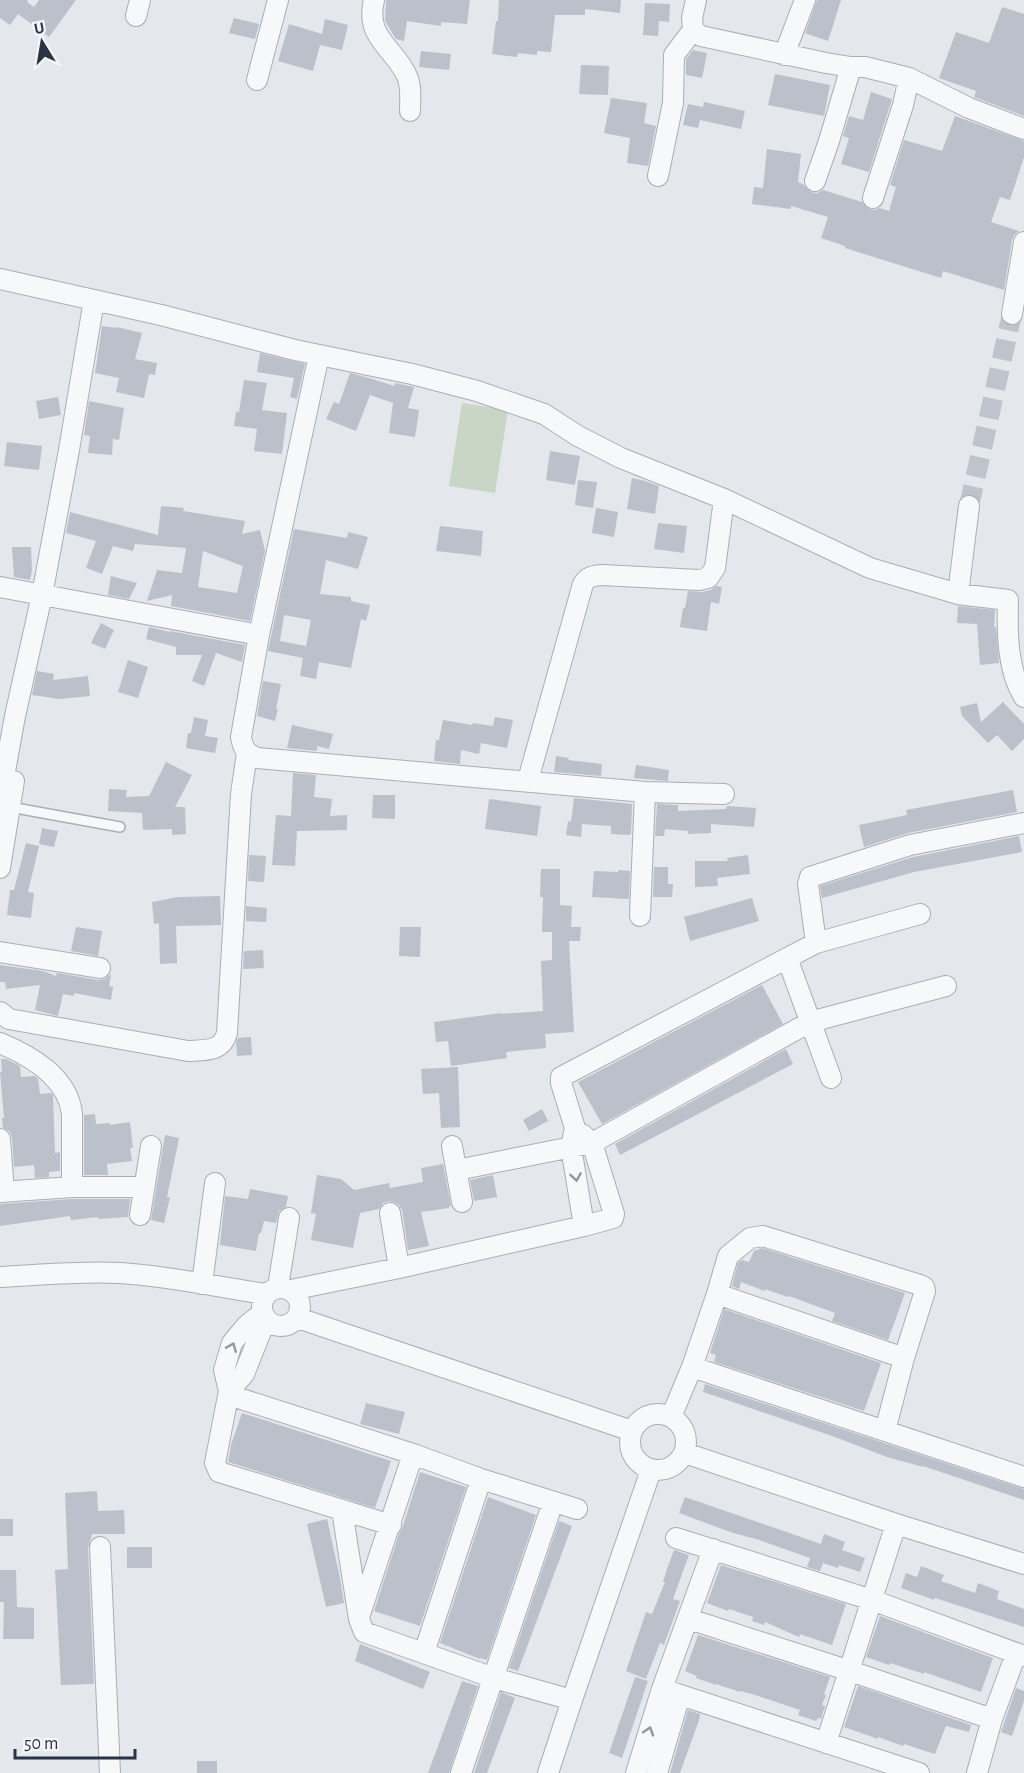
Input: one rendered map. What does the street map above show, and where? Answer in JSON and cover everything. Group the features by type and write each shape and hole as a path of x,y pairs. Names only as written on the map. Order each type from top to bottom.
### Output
{"street":[{"path":"257,80 278,0"},
{"path":"374,0 371,11 372,21 379,39 407,76 410,89 410,111"},
{"path":"658,176 673,103 674,56 693,30 692,18 696,0"},
{"path":"784,55 805,0"},
{"path":"693,30 700,36 784,55 851,67 865,67 909,78 969,108 1024,129"},
{"path":"815,181 830,141 851,67"},
{"path":"873,198 903,105 909,78"},
{"path":"1012,314 1024,242"},
{"path":"0,279 477,391 544,414 578,436 621,458 723,499 870,568 958,594 1008,600 1013,670 1024,697"},
{"path":"0,868 5,803 20,735 15,716 42,595 94,300"},
{"path":"319,355 259,635 242,737 242,746 247,753 256,758 645,792 723,794"},
{"path":"528,780 586,579 602,575 699,580 708,578 715,568 723,499"},
{"path":"958,594 969,506"},
{"path":"0,587 259,635"},
{"path":"0,1012 9,1019 188,1052 218,1047 225,1040 242,794 247,753"},
{"path":"640,916 645,792"},
{"path":"816,943 808,884 810,877 910,845 1024,823"},
{"path":"584,1226 573,1137 561,1077 816,943 920,914"},
{"path":"0,952 100,968"},
{"path":"787,958 831,1078"},
{"path":"457,1170 573,1137 592,1143 810,1022 946,986"},
{"path":"0,1043 31,1058 47,1070 66,1092 71,1102 72,1187"},
{"path":"0,1139 2,1192 72,1187 144,1187"},
{"path":"0,1277 86,1272 121,1273 202,1284 279,1290 399,1268 613,1218 614,1214 592,1143"},
{"path":"140,1215 151,1146"},
{"path":"452,1146 462,1202"},
{"path":"202,1284 215,1183"},
{"path":"390,1213 399,1268"},
{"path":"279,1290 289,1218"},
{"path":"671,1417 692,1367 728,1256 750,1238 763,1236 924,1287 925,1291 885,1431"},
{"path":"279,1290 300,1300 301,1307 298,1318 284,1326 277,1326 264,1316 263,1300 279,1290"},
{"path":"717,1294 904,1358"},
{"path":"264,1316 246,1326 232,1343 224,1370 229,1393 215,1463 219,1472 390,1525"},
{"path":"298,1318 632,1431"},
{"path":"692,1367 1024,1478"},
{"path":"229,1393 481,1479 577,1509"},
{"path":"657,1413 671,1417 684,1429 687,1445 685,1453 675,1466 659,1471 651,1470 633,1455 630,1439 632,1431 636,1424 649,1415 657,1413"},
{"path":"685,1453 1024,1564"},
{"path":"359,1619 413,1454"},
{"path":"548,1773 651,1470"},
{"path":"424,1653 481,1479"},
{"path":"461,1773 553,1502"},
{"path":"342,1510 359,1619 364,1632 494,1678 572,1700"},
{"path":"826,1743 897,1524"},
{"path":"676,1539 872,1600 1020,1655 992,1719 977,1773"},
{"path":"100,1547 110,1773"},
{"path":"657,1773 671,1692 689,1620 713,1549"},
{"path":"689,1620 992,1719"},
{"path":"671,1692 919,1773"},
{"path":"636,1773 671,1692"}],"lane":[{"path":"5,803 120,826"}],"green space":[{"path":"462,403 508,410 495,493 449,486"}],"building":[{"path":"0,0 28,0 27,2 34,7 39,0 76,0 49,37 18,14 10,25 0,18"},
{"path":"386,0 470,0 467,24 441,22 441,26 407,21 404,41 396,39 385,21"},
{"path":"499,0 621,0 620,13 585,9 585,15 555,15 551,52 537,51 537,55 518,53 517,57 492,54"},
{"path":"817,0 841,0 828,41 805,33"},
{"path":"645,3 670,4 669,22 659,21 658,36 643,35"},
{"path":"1002,7 1024,14 1024,116 974,97 976,91 939,78 956,32 989,43"},
{"path":"234,18 259,24 255,39 229,33"},
{"path":"325,19 348,25 342,50 320,45 313,71 278,61 289,24 322,34"},
{"path":"693,50 707,53 702,78 686,75 686,59"},
{"path":"421,51 451,54 449,70 419,67"},
{"path":"581,65 609,66 608,95 579,94"},
{"path":"775,74 830,85 824,116 768,105"},
{"path":"871,92 892,99 869,172 841,164 849,138 843,136 849,116 863,120"},
{"path":"611,98 647,103 644,123 656,126 648,166 627,163 630,138 604,133"},
{"path":"704,102 745,111 741,129 700,120 698,128 683,125 688,104 703,107"},
{"path":"955,116 1024,141 1024,157 1010,200 1000,197 991,222 1019,231 1012,240 1004,290 943,271 941,278 845,248 845,246 821,238 828,217 791,206 791,209 752,204 754,187 763,188 767,149 801,154 798,182 811,192 817,193 823,190 862,202 869,209 879,208 889,211 896,187 890,185 904,140 942,151"},
{"path":"102,326 142,333 135,359 157,363 155,375 149,374 144,398 116,392 119,378 95,373"},
{"path":"260,353 305,364 297,399 290,397 294,378 257,372"},
{"path":"350,373 394,386 395,383 414,387 408,408 419,410 415,437 389,433 393,403 370,395 356,431 326,419 334,402 339,404"},
{"path":"244,380 267,383 262,410 287,413 282,454 254,451 257,429 234,426 236,412 239,412"},
{"path":"58,397 61,415 39,419 36,401"},
{"path":"89,401 124,408 119,440 113,439 112,455 88,453 90,436 84,435"},
{"path":"7,442 42,446 39,470 4,466"},
{"path":"550,451 580,456 575,485 546,480"},
{"path":"632,478 659,486 655,514 627,509"},
{"path":"578,480 597,482 593,508 575,505"},
{"path":"161,506 184,508 183,511 245,521 242,534 260,530 265,551 250,621 171,606 172,595 147,601 157,570 182,573 186,548 135,544 133,551 113,546 102,574 86,568 96,541 66,533 70,512 158,535","holes":["203,551 243,566 237,593 198,587"]},
{"path":"596,508 618,512 614,537 592,533"},
{"path":"658,523 687,526 684,553 654,549"},
{"path":"440,526 483,531 481,556 436,551"},
{"path":"294,529 347,538 348,532 368,537 358,569 326,560 320,594 351,597 351,601 370,605 366,621 361,619 351,668 319,662 316,679 300,676 303,658 268,651","holes":["284,615 311,620 306,646 280,641"]},
{"path":"12,547 31,547 30,580 14,577"},
{"path":"111,576 137,583 129,599 108,595"},
{"path":"716,586 722,587 719,604 711,602 707,631 680,627 688,591 702,592"},
{"path":"958,606 995,610 994,627 996,627 999,663 980,665 977,624 957,623"},
{"path":"101,623 114,630 105,649 91,643"},
{"path":"149,627 245,645 242,662 216,653 204,686 192,681 202,655 176,655 176,647 146,639"},
{"path":"128,660 148,667 138,698 118,692"},
{"path":"37,671 54,674 53,680 88,676 90,696 60,699 32,695"},
{"path":"263,681 281,684 275,721 257,716"},
{"path":"1003,702 1024,724 1024,739 1012,751 997,735 988,743 962,716 960,707 977,703 981,722"},
{"path":"194,717 208,720 205,736 218,738 215,753 186,748 188,733 191,733"},
{"path":"495,717 513,720 507,748 481,743 479,754 461,750 460,764 434,761 436,740 439,740 443,720 493,726"},
{"path":"292,725 333,734 329,749 317,746 317,751 287,748"},
{"path":"556,756 569,758 568,760 602,764 601,776 554,772"},
{"path":"166,762 192,775 175,807 185,807 186,834 172,835 172,829 143,830 142,813 108,811 109,789 127,790 126,797 149,796"},
{"path":"636,765 669,770 668,781 634,778"},
{"path":"293,773 316,775 314,797 332,799 330,816 347,815 347,830 297,831 295,866 272,865 276,815 291,816"},
{"path":"1013,790 1017,812 908,833 864,847 859,825 907,815 906,810"},
{"path":"373,795 395,795 395,819 372,818"},
{"path":"574,798 632,804 631,834 611,834 611,826 582,824 581,837 566,835 568,821 571,822"},
{"path":"489,799 541,806 537,836 485,829"},
{"path":"657,804 678,805 678,811 726,809 727,806 756,808 754,827 711,824 711,833 688,834 688,831 665,829 664,836 655,836"},
{"path":"42,828 58,831 54,847 39,844"},
{"path":"1019,836 1022,852 914,872 822,898 820,886 913,857"},
{"path":"26,843 39,846 28,892 34,893 31,918 7,915 10,890 14,890"},
{"path":"249,855 266,856 264,882 248,881"},
{"path":"748,855 750,874 717,878 718,886 695,887 695,861 728,861 727,858"},
{"path":"654,867 668,867 668,884 673,884 672,897 653,897"},
{"path":"541,869 560,869 560,905 572,906 571,927 581,927 580,941 569,941 574,1032 545,1034 546,1048 506,1052 507,1058 451,1066 448,1041 436,1042 434,1022 501,1013 543,1011 541,961 552,960 552,932 542,932"},
{"path":"618,870 630,871 629,899 592,897 594,871 618,872"},
{"path":"220,896 221,925 176,926 177,963 160,964 159,923 154,924 152,902 178,897"},
{"path":"752,898 759,921 690,941 684,917"},
{"path":"246,906 267,908 266,922 246,921"},
{"path":"76,927 102,931 98,956 71,951"},
{"path":"400,927 421,927 420,957 399,956"},
{"path":"263,950 264,968 243,969 244,951"},
{"path":"0,965 43,971 56,976 57,973 98,980 105,979 111,974 109,986 113,987 111,1000 74,993 74,996 63,994 58,1016 35,1010 40,985 6,989 5,982 0,982"},
{"path":"762,985 783,1024 602,1124 578,1082"},
{"path":"251,1037 252,1055 237,1056 238,1038"},
{"path":"786,1049 793,1064 620,1155 615,1144"},
{"path":"1,1059 20,1066 21,1077 35,1076 38,1079 40,1094 51,1093 53,1095 55,1153 60,1152 60,1171 49,1172 49,1177 35,1178 34,1165 14,1167 12,1138 10,1132 3,1128"},
{"path":"458,1067 460,1127 441,1128 439,1093 423,1094 421,1069"},
{"path":"542,1109 548,1121 529,1131 523,1120"},
{"path":"95,1114 96,1124 110,1123 110,1125 130,1122 132,1161 107,1164 108,1175 84,1175 84,1115"},
{"path":"165,1135 179,1138 164,1223 151,1220"},
{"path":"443,1164 451,1206 421,1212 429,1246 408,1250 402,1210 399,1205 389,1201 383,1203 379,1209 360,1213 353,1248 311,1240 316,1214 311,1213 317,1175 341,1179 354,1190 389,1183 390,1188 423,1182 421,1168"},
{"path":"493,1175 497,1197 474,1201 470,1180"},
{"path":"250,1189 288,1196 286,1207 279,1211 276,1223 264,1221 256,1251 220,1245 225,1196 248,1199"},
{"path":"72,1199 130,1199 128,1217 71,1220 70,1216 0,1226 0,1204"},
{"path":"762,1248 905,1293 888,1340 832,1321 835,1313 789,1296 765,1289 765,1291 741,1282 739,1289 732,1286 738,1263 742,1260 749,1262 754,1251"},
{"path":"724,1309 881,1363 864,1411 714,1362 716,1355 710,1353"},
{"path":"705,1384 1024,1489 1024,1500 923,1466 887,1457 703,1392"},
{"path":"366,1403 405,1412 399,1434 360,1424"},
{"path":"242,1413 391,1461 375,1508 228,1462"},
{"path":"420,1472 466,1487 420,1626 374,1611"},
{"path":"97,1491 98,1511 124,1510 125,1534 92,1534 88,1548 94,1684 61,1685 55,1570 68,1569 65,1493"},
{"path":"488,1497 536,1515 487,1660 440,1643"},
{"path":"685,1497 821,1544 824,1534 845,1542 842,1550 865,1558 860,1572 839,1565 838,1568 823,1563 820,1571 807,1567 810,1558 679,1513"},
{"path":"0,1519 13,1519 13,1536 0,1536"},
{"path":"327,1519 344,1603 326,1607 307,1524"},
{"path":"559,1521 572,1526 518,1671 509,1668"},
{"path":"127,1547 152,1547 152,1568 127,1568"},
{"path":"674,1550 689,1555 673,1599 680,1601 664,1645 660,1643 646,1679 626,1671 646,1612 652,1614 665,1582 663,1582"},
{"path":"721,1565 846,1604 832,1645 800,1634 799,1637 765,1622 764,1625 752,1621 753,1617 707,1603"},
{"path":"921,1566 944,1575 941,1581 975,1593 978,1583 999,1591 997,1599 1024,1609 1024,1627 901,1588 906,1573 917,1577"},
{"path":"0,1570 16,1570 17,1607 34,1608 34,1639 3,1639 4,1602 0,1602"},
{"path":"880,1616 993,1658 981,1692 924,1672 924,1674 866,1657"},
{"path":"698,1635 830,1677 824,1694 826,1695 822,1705 825,1706 821,1719 818,1718 816,1721 798,1715 800,1710 716,1685 696,1678 697,1676 685,1671"},
{"path":"360,1644 430,1672 423,1689 355,1661"},
{"path":"635,1677 648,1681 622,1758 609,1753"},
{"path":"462,1681 478,1686 449,1773 428,1773"},
{"path":"858,1686 971,1725 969,1732 946,1726 935,1754 878,1737 878,1739 844,1727"},
{"path":"1016,1688 1024,1691 1024,1701 1012,1736 1001,1732"},
{"path":"501,1692 515,1698 487,1773 474,1773"},
{"path":"688,1710 700,1714 699,1720 680,1773 670,1773"},
{"path":"197,1761 217,1761 217,1773 197,1773"}],"tunnel":[{"path":"969,506 1012,314"}]}
